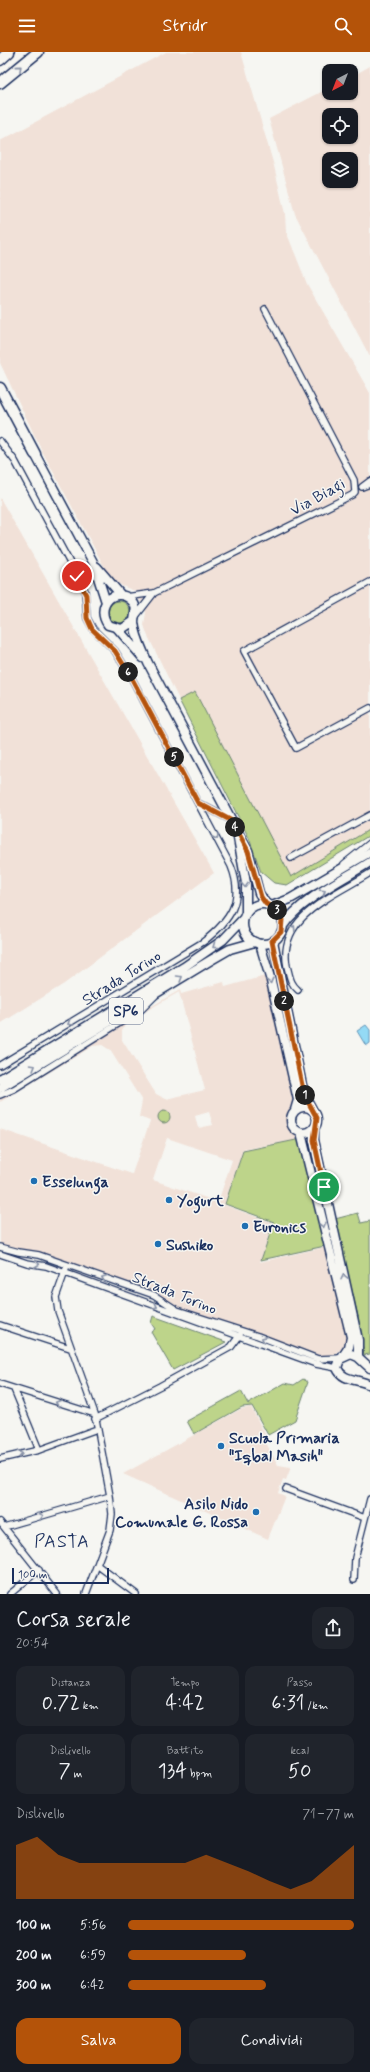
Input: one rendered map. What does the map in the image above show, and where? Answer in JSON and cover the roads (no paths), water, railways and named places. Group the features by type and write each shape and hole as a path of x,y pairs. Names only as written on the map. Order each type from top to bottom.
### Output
{"highway":[{"path":"0,60 10,52"},
{"path":"0,83 38,52"},
{"path":"0,388 35,454"},
{"path":"0,402 35,454"}],"street":[{"name":"Via Biagi","path":"123,596 154,594 355,492 354,480 266,309"},
{"path":"0,441 15,461 85,591 87,618 92,629 115,651 131,677 198,803 232,821"},
{"path":"35,454 92,562 106,602"},
{"path":"355,492 370,482"},
{"path":"92,562 123,596 134,604 135,618 148,664 237,833 248,851 259,893 269,905 281,915 283,926"},
{"path":"370,582 244,651 296,748 370,708"},
{"name":"Via Biagi","path":"135,618 154,594"},
{"path":"123,596 111,597 106,602 102,611 105,620 108,625 118,629 148,664"},
{"path":"118,629 126,628 135,618"},
{"name":"Strada Torino","path":"0,1065 203,942 221,927 229,917 236,893 234,875 198,803"},
{"path":"291,858 370,816"},
{"path":"237,833 246,883 242,925 246,936 257,943 270,981 298,1100 291,1117 292,1125 301,1133 351,1337 349,1347 337,1368 340,1375 370,1385"},
{"path":"321,881 370,843"},
{"name":"SP6","path":"0,1079 184,967 223,940 254,905 269,905 290,899 370,852"},
{"path":"358,1357 358,1340 314,1140 314,1128 317,1118 306,1098 302,1085 272,941 281,932 290,915 301,906 370,862"},
{"path":"298,990 291,984 286,960 286,948 290,934 297,923 314,907 370,873"},
{"name":"SP6","path":"0,1088 230,949 272,941"},
{"path":"0,1095 14,1089 142,1009 162,989"},
{"path":"295,1110 303,1107 312,1109"},
{"path":"301,1133 308,1132 314,1128"},
{"name":"Strada Torino","path":"0,1247 18,1252 39,1255 154,1295 177,1310 241,1330 318,1359 342,1357"},
{"name":"Strada Torino","path":"0,1254 27,1263 46,1266 65,1272 239,1337 316,1364 337,1368"},
{"path":"67,1265 57,1293 56,1304 70,1348 95,1416 112,1514 110,1530 86,1594"},
{"path":"0,1324 70,1348"},
{"path":"0,1384 95,1416 160,1386 231,1347 239,1337 241,1330"},
{"path":"342,1357 351,1354 358,1357 370,1368"},
{"path":"14,1389 39,1450"},
{"path":"0,1459 39,1450 97,1429"},
{"path":"286,1488 365,1518"},
{"path":"57,1594 2,1524 110,1496"},
{"path":"354,1580 355,1558 370,1499"},
{"path":"97,1565 136,1594"},
{"path":"10,1594 39,1570"}],"water":[{"path":"366,1025 370,1030 370,1043 366,1046 357,1031"}],"place":[{"name":"Esselunga","path":"34,1181"},
{"name":"Yogurt","path":"169,1200"},
{"name":"Euronics","path":"245,1226"},
{"name":"Sushiko","path":"158,1244"},
{"name":"Scuola Primaria \"Iqbal Masih\"","path":"221,1446"},
{"name":"Asilo Nido Comunale G. Rossa","path":"256,1512"}],"district":[{"name":"PASTA","path":"62,1541"}]}
